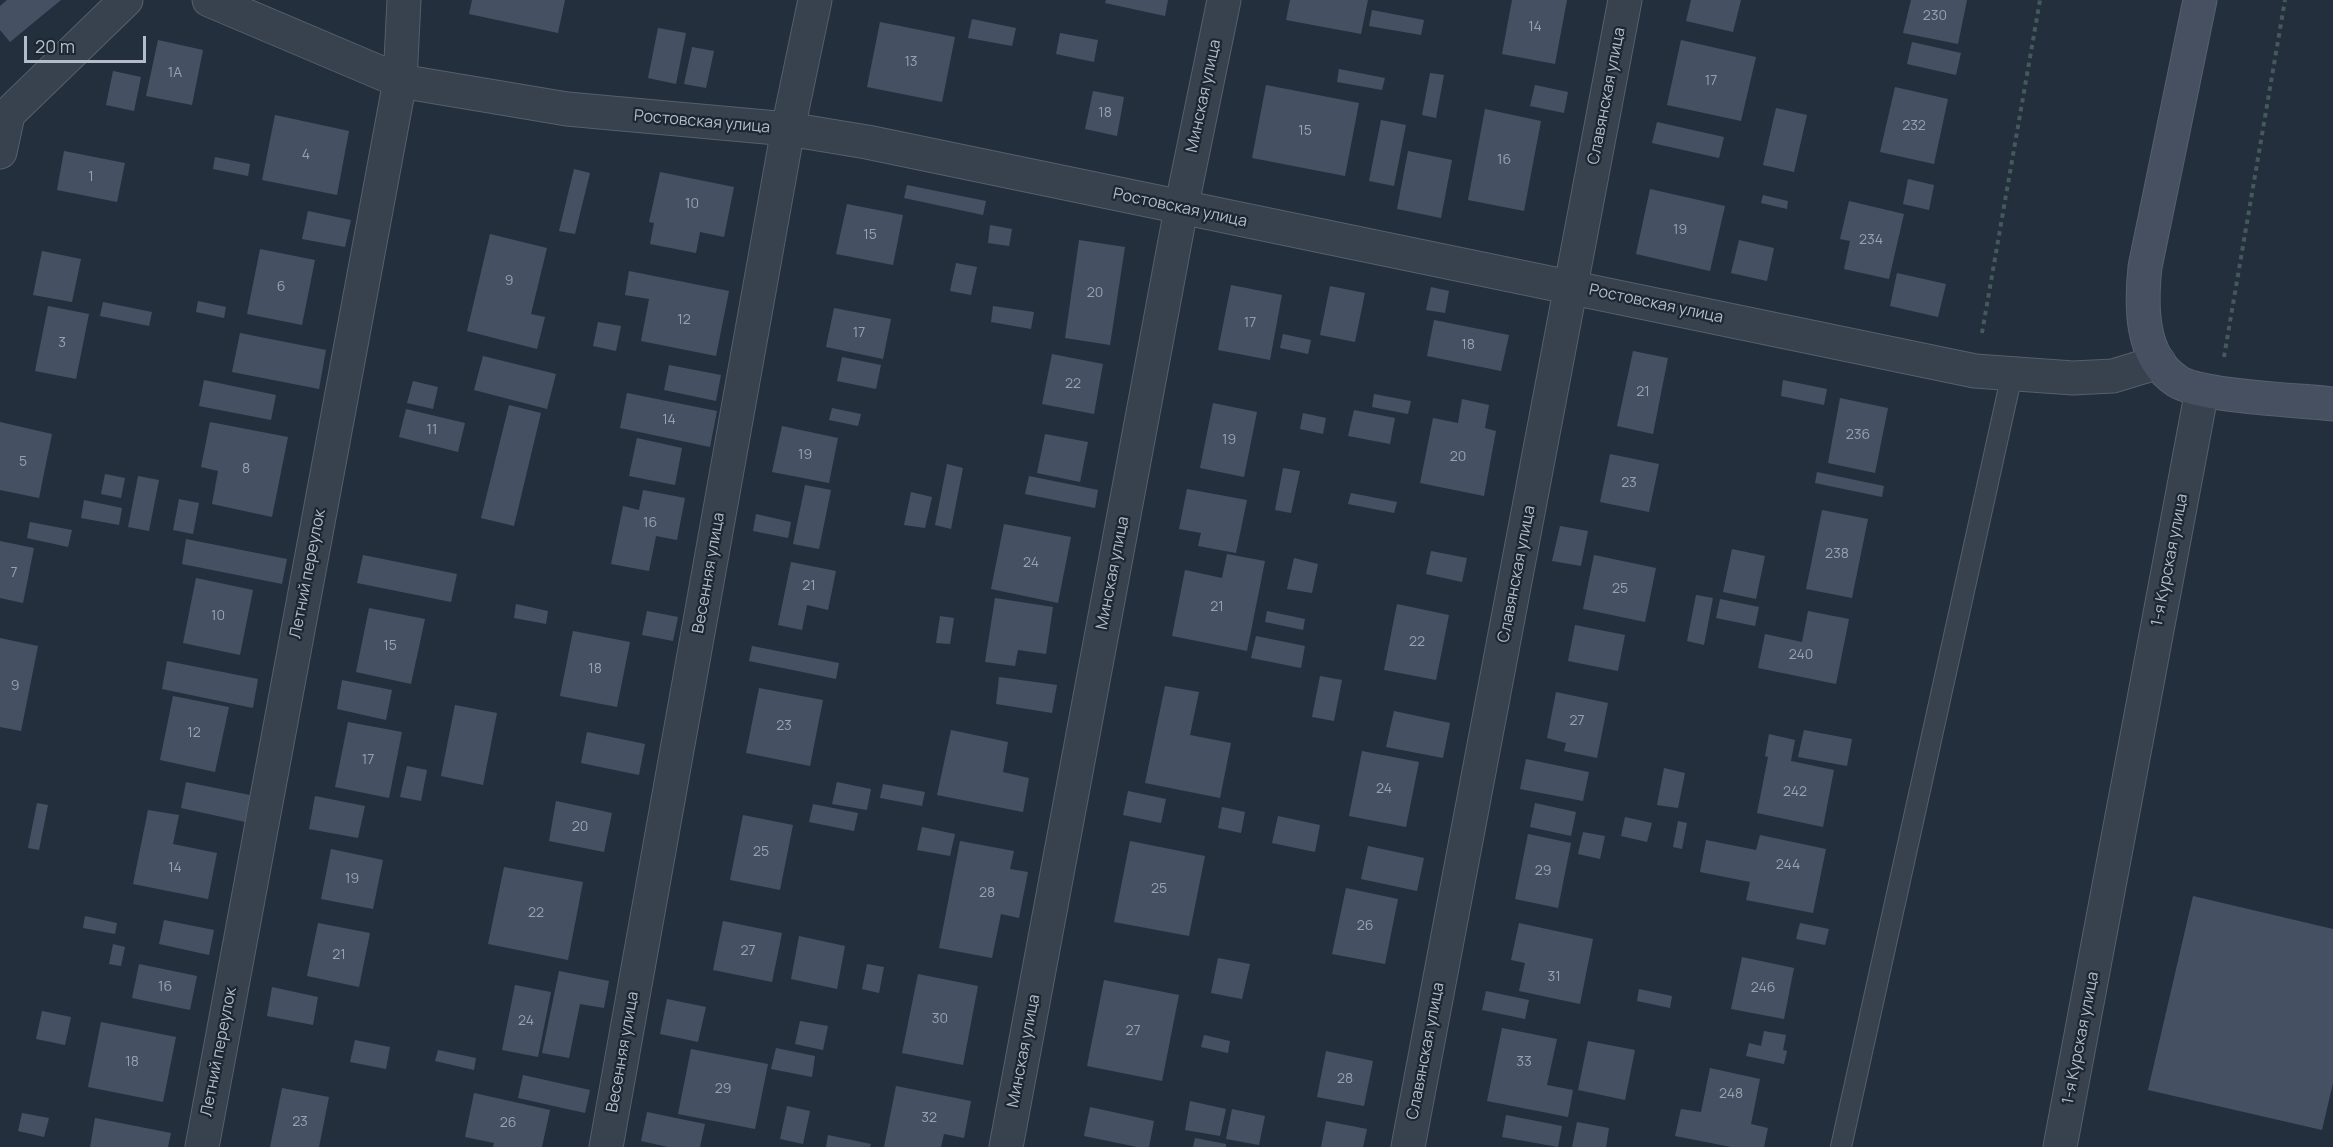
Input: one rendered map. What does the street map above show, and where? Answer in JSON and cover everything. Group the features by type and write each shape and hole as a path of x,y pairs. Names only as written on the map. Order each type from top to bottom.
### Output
{"street":[{"path":"0,152 4,118 126,0"},
{"name":"Ростовская улица","path":"209,0 400,81 567,110 788,129 867,142 1975,371 2073,378 2113,376 2159,362"},
{"name":"Летний переулок","path":"202,1147 400,81 404,0"},
{"name":"Весенняя улица","path":"606,1147 788,129 815,0"},
{"name":"Минская улица","path":"1006,1147 1181,208 1224,0"},
{"name":"Славянская улица","path":"1408,1147 1625,0"},
{"path":"2200,0 2145,267 2142,299 2144,328 2159,362 2178,382 2210,391 2333,404"},
{"name":"1-я Курская улица","path":"2060,1147 2210,391"}],"lane":[{"path":"1841,1147 2012,374"}],"path":[{"path":"1975,371 2040,0"},
{"path":"2210,391 2285,0"}],"building":[{"path":"7,0 61,0 10,42 0,30 0,6"},
{"path":"472,0 565,0 558,33 469,14"},
{"path":"1106,0 1168,0 1165,16 1105,3"},
{"path":"1290,0 1368,0 1361,34 1286,20"},
{"path":"1512,0 1567,0 1555,64 1502,54"},
{"path":"1691,0 1741,0 1733,32 1686,21"},
{"path":"1911,0 1967,0 1958,44 1903,33"},
{"path":"1372,10 1424,20 1421,35 1369,26"},
{"path":"972,19 1016,28 1012,46 968,38"},
{"path":"880,22 955,37 942,102 867,87"},
{"path":"658,28 686,33 676,84 648,78"},
{"path":"1060,33 1098,40 1094,62 1056,54"},
{"path":"158,40 203,50 192,105 146,96"},
{"path":"1681,40 1756,57 1741,121 1667,105"},
{"path":"1912,42 1961,53 1956,75 1907,64"},
{"path":"692,47 714,51 706,88 684,84"},
{"path":"1339,69 1385,78 1382,90 1337,82"},
{"path":"113,71 141,77 134,111 106,105"},
{"path":"1430,73 1444,75 1436,118 1422,115"},
{"path":"1266,85 1359,103 1345,176 1252,158"},
{"path":"1535,85 1568,92 1564,113 1530,106"},
{"path":"1895,87 1948,99 1934,164 1880,152"},
{"path":"1093,91 1124,97 1117,136 1085,129"},
{"path":"1776,108 1807,115 1794,172 1763,165"},
{"path":"1485,109 1541,121 1524,211 1468,200"},
{"path":"275,115 349,131 337,195 262,180"},
{"path":"1381,120 1406,125 1394,186 1369,181"},
{"path":"1657,122 1724,137 1719,158 1652,143"},
{"path":"64,151 125,163 117,202 57,190"},
{"path":"1408,151 1452,160 1441,218 1397,209"},
{"path":"215,157 250,164 248,176 213,169"},
{"path":"574,169 590,173 575,234 559,231"},
{"path":"660,172 734,187 724,237 700,232 696,253 650,244 654,223 649,222"},
{"path":"1908,179 1934,185 1929,210 1903,204"},
{"path":"907,185 986,201 983,215 904,198"},
{"path":"1650,189 1725,206 1710,271 1636,254"},
{"path":"1763,195 1788,201 1787,209 1761,203"},
{"path":"1849,201 1904,214 1889,279 1844,269 1850,241 1840,239"},
{"path":"847,204 903,215 893,265 836,254"},
{"path":"308,211 351,220 345,247 302,239"},
{"path":"990,225 1012,229 1009,246 988,243"},
{"path":"490,234 547,248 531,314 545,317 537,349 467,331"},
{"path":"1079,240 1125,247 1110,345 1065,338"},
{"path":"1739,240 1774,248 1767,281 1731,273"},
{"path":"260,249 315,260 302,325 247,314"},
{"path":"42,251 81,259 72,302 33,295"},
{"path":"956,263 977,267 971,295 950,291"},
{"path":"629,271 729,291 716,356 641,341 649,299 625,295"},
{"path":"1897,273 1946,284 1938,317 1890,306"},
{"path":"1231,285 1282,295 1270,360 1218,350"},
{"path":"1330,286 1365,293 1355,342 1320,335"},
{"path":"1431,287 1449,291 1445,313 1426,310"},
{"path":"198,301 226,307 224,318 196,312"},
{"path":"103,302 152,312 149,326 100,316"},
{"path":"48,306 89,314 76,379 35,371"},
{"path":"993,306 1034,312 1031,329 991,322"},
{"path":"834,308 891,319 883,359 826,347"},
{"path":"1434,320 1509,335 1501,371 1427,356"},
{"path":"598,322 621,326 616,351 593,346"},
{"path":"240,333 326,350 319,389 232,372"},
{"path":"1283,334 1311,340 1308,354 1280,348"},
{"path":"1633,351 1668,358 1653,434 1617,426"},
{"path":"1052,354 1103,364 1094,414 1042,404"},
{"path":"483,356 556,374 547,409 474,390"},
{"path":"842,357 881,365 876,389 837,381"},
{"path":"669,365 721,375 716,401 664,390"},
{"path":"204,380 276,395 271,420 199,406"},
{"path":"1783,380 1827,389 1824,405 1781,396"},
{"path":"413,381 438,387 433,409 407,403"},
{"path":"627,393 717,411 710,447 620,428"},
{"path":"1374,394 1411,401 1408,414 1372,407"},
{"path":"1840,398 1888,408 1875,473 1828,463"},
{"path":"1462,399 1489,405 1485,428 1496,431 1484,496 1420,483 1433,418 1458,423"},
{"path":"1213,403 1257,412 1244,477 1200,468"},
{"path":"509,405 541,413 514,526 481,518"},
{"path":"832,408 861,414 858,426 829,420"},
{"path":"406,409 465,423 458,452 399,437"},
{"path":"1354,410 1395,418 1390,444 1348,436"},
{"path":"1303,413 1326,418 1323,434 1300,429"},
{"path":"0,422 52,434 39,498 0,490"},
{"path":"210,422 288,437 272,517 212,504 218,471 201,467"},
{"path":"782,426 838,438 829,483 772,472"},
{"path":"1045,434 1088,442 1080,482 1037,473"},
{"path":"637,438 682,448 675,485 629,476"},
{"path":"1610,454 1659,464 1649,512 1600,502"},
{"path":"947,464 963,468 951,529 935,525"},
{"path":"1283,468 1300,471 1291,513 1275,510"},
{"path":"1817,472 1884,486 1882,497 1815,483"},
{"path":"105,474 125,478 121,498 101,494"},
{"path":"138,476 159,480 149,531 128,527"},
{"path":"1029,476 1098,490 1095,508 1025,494"},
{"path":"805,485 831,490 819,549 793,544"},
{"path":"1187,489 1247,500 1236,553 1198,546 1201,533 1179,529"},
{"path":"643,490 685,498 677,540 656,536 649,571 611,564 623,506 639,510"},
{"path":"911,492 932,497 925,528 904,525"},
{"path":"1351,493 1397,502 1394,513 1348,504"},
{"path":"179,499 199,503 193,534 173,530"},
{"path":"84,500 122,508 119,525 81,518"},
{"path":"1822,510 1868,519 1852,598 1806,589"},
{"path":"756,514 791,522 788,538 753,531"},
{"path":"30,522 72,530 68,547 27,538"},
{"path":"1004,524 1071,537 1058,603 991,589"},
{"path":"1560,526 1588,531 1581,566 1552,561"},
{"path":"186,539 287,559 282,584 182,564"},
{"path":"0,541 34,548 23,603 0,598"},
{"path":"1732,549 1765,556 1756,599 1723,592"},
{"path":"1431,551 1467,558 1462,582 1426,574"},
{"path":"1227,554 1265,561 1247,651 1172,636 1185,570 1222,578"},
{"path":"363,555 457,574 451,602 357,583"},
{"path":"1594,555 1656,568 1645,622 1583,609"},
{"path":"1294,558 1318,564 1312,593 1287,589"},
{"path":"791,562 836,571 828,610 807,605 802,630 778,625"},
{"path":"196,578 253,590 240,655 183,643"},
{"path":"1696,595 1713,598 1704,645 1687,641"},
{"path":"995,598 1053,607 1046,654 1018,650 1015,666 985,662"},
{"path":"1720,599 1759,607 1755,626 1716,618"},
{"path":"516,604 548,611 546,624 514,618"},
{"path":"1397,604 1449,615 1436,680 1384,670"},
{"path":"369,608 425,619 411,684 356,672"},
{"path":"647,611 678,617 673,641 642,635"},
{"path":"1267,611 1305,619 1303,630 1265,622"},
{"path":"1808,611 1849,619 1836,684 1758,668 1765,634 1802,642"},
{"path":"940,616 954,618 950,644 936,643"},
{"path":"1575,625 1625,635 1618,671 1568,661"},
{"path":"573,631 630,642 617,707 560,696"},
{"path":"1256,636 1305,646 1301,668 1251,658"},
{"path":"0,638 38,646 21,731 0,727"},
{"path":"752,646 839,663 836,679 749,661"},
{"path":"167,661 258,679 253,708 162,689"},
{"path":"1320,676 1342,680 1334,721 1312,717"},
{"path":"999,677 1057,685 1052,713 996,704"},
{"path":"342,680 392,690 386,720 337,709"},
{"path":"1165,686 1199,692 1190,735 1231,743 1220,798 1145,783"},
{"path":"759,688 823,700 810,766 746,753"},
{"path":"1556,692 1608,703 1597,758 1564,751 1566,743 1547,738"},
{"path":"173,696 229,707 215,772 160,760"},
{"path":"455,705 497,713 483,785 441,776"},
{"path":"1394,711 1450,723 1443,758 1386,747"},
{"path":"348,722 402,732 389,798 335,787"},
{"path":"951,730 1008,742 1003,772 1029,778 1023,812 937,795"},
{"path":"1804,730 1852,739 1847,766 1798,757"},
{"path":"587,732 645,744 639,775 581,763"},
{"path":"1769,734 1795,740 1791,761 1834,770 1823,827 1757,813 1768,757 1765,756"},
{"path":"1362,751 1419,762 1406,827 1349,816"},
{"path":"1526,759 1589,772 1583,801 1520,789"},
{"path":"407,766 427,770 421,801 400,797"},
{"path":"1664,768 1685,773 1678,808 1657,805"},
{"path":"186,782 250,795 245,822 181,808"},
{"path":"837,782 871,789 867,810 832,804"},
{"path":"883,784 925,792 922,806 880,798"},
{"path":"1128,791 1166,799 1161,823 1123,815"},
{"path":"315,796 365,806 358,838 309,829"},
{"path":"556,801 612,813 604,852 549,841"},
{"path":"37,803 48,805 39,850 28,848"},
{"path":"1535,803 1576,812 1571,836 1530,827"},
{"path":"813,804 858,813 854,831 809,822"},
{"path":"1222,807 1245,812 1241,833 1218,828"},
{"path":"148,810 179,815 173,844 217,853 208,899 133,884"},
{"path":"743,815 793,825 780,890 730,880"},
{"path":"1278,816 1320,825 1315,852 1272,843"},
{"path":"1625,817 1652,823 1647,842 1621,836"},
{"path":"1678,821 1687,823 1682,849 1673,847"},
{"path":"922,827 955,834 950,856 917,850"},
{"path":"1583,832 1605,836 1600,859 1578,854"},
{"path":"1528,834 1571,843 1558,908 1515,899"},
{"path":"1760,835 1826,849 1813,913 1746,900 1750,882 1700,872 1706,840 1756,850"},
{"path":"960,841 1014,851 1010,869 1028,872 1019,918 1001,914 992,958 939,948"},
{"path":"1130,841 1205,856 1189,936 1114,922"},
{"path":"1368,846 1424,858 1417,891 1361,879"},
{"path":"331,849 383,860 373,909 321,899"},
{"path":"504,867 583,882 568,960 488,944"},
{"path":"1346,888 1398,899 1385,964 1332,954"},
{"path":"2193,896 2333,929 2333,1083 2322,1130 2148,1090"},
{"path":"85,916 117,923 115,934 83,928"},
{"path":"164,920 214,930 209,955 159,944"},
{"path":"723,921 782,933 772,982 713,970"},
{"path":"318,923 370,933 359,987 307,976"},
{"path":"1519,923 1593,939 1580,1004 1519,991 1525,963 1511,960"},
{"path":"1800,923 1829,929 1825,945 1796,939"},
{"path":"799,936 845,946 837,989 791,979"},
{"path":"113,944 125,947 121,966 109,964"},
{"path":"1742,957 1794,968 1784,1019 1731,1009"},
{"path":"1218,958 1250,964 1242,999 1211,993"},
{"path":"139,964 197,976 190,1010 132,998"},
{"path":"867,964 884,967 879,993 862,989"},
{"path":"559,971 609,981 604,1008 580,1004 569,1058 542,1053"},
{"path":"918,974 978,986 963,1065 902,1053"},
{"path":"1104,980 1179,995 1162,1081 1087,1066"},
{"path":"515,985 551,992 538,1057 502,1050"},
{"path":"272,987 318,997 313,1025 267,1016"},
{"path":"1639,989 1672,996 1670,1008 1637,1001"},
{"path":"1486,991 1529,1000 1525,1019 1482,1010"},
{"path":"667,999 706,1007 698,1042 660,1034"},
{"path":"42,1011 71,1017 65,1045 36,1039"},
{"path":"800,1021 828,1026 823,1050 795,1044"},
{"path":"101,1022 176,1037 163,1102 88,1087"},
{"path":"1502,1028 1557,1039 1547,1085 1573,1090 1568,1117 1487,1101"},
{"path":"1764,1031 1786,1035 1783,1050 1787,1051 1784,1064 1746,1056 1749,1043 1761,1046"},
{"path":"1204,1035 1230,1041 1228,1053 1201,1047"},
{"path":"355,1040 390,1047 386,1069 350,1062"},
{"path":"1588,1041 1635,1050 1625,1100 1578,1090"},
{"path":"776,1048 815,1056 812,1077 771,1069"},
{"path":"691,1049 768,1064 755,1129 678,1114"},
{"path":"438,1050 476,1058 474,1070 435,1061"},
{"path":"1326,1051 1373,1061 1364,1106 1317,1097"},
{"path":"1710,1068 1760,1079 1751,1124 1768,1128 1764,1147 1731,1147 1675,1136 1681,1109 1701,1112"},
{"path":"523,1075 590,1090 585,1113 518,1098"},
{"path":"896,1086 971,1101 964,1138 944,1134 941,1147 884,1147"},
{"path":"282,1088 329,1097 319,1147 270,1147"},
{"path":"474,1093 550,1110 542,1147 493,1147 494,1143 465,1137"},
{"path":"1190,1101 1226,1109 1220,1136 1185,1130"},
{"path":"787,1106 810,1111 803,1144 780,1139"},
{"path":"1090,1107 1154,1121 1149,1147 1137,1147 1084,1136"},
{"path":"1232,1109 1265,1116 1259,1145 1226,1139"},
{"path":"647,1112 705,1124 700,1147 668,1147 641,1141"},
{"path":"22,1113 49,1118 44,1137 18,1131"},
{"path":"1506,1115 1562,1126 1558,1147 1502,1137"},
{"path":"95,1118 171,1133 168,1147 90,1147"},
{"path":"1326,1121 1367,1129 1363,1147 1321,1147"},
{"path":"1577,1122 1609,1128 1606,1147 1572,1147"},
{"path":"828,1135 871,1144 870,1147 826,1147"},
{"path":"1195,1138 1226,1144 1226,1147 1193,1147"}]}
